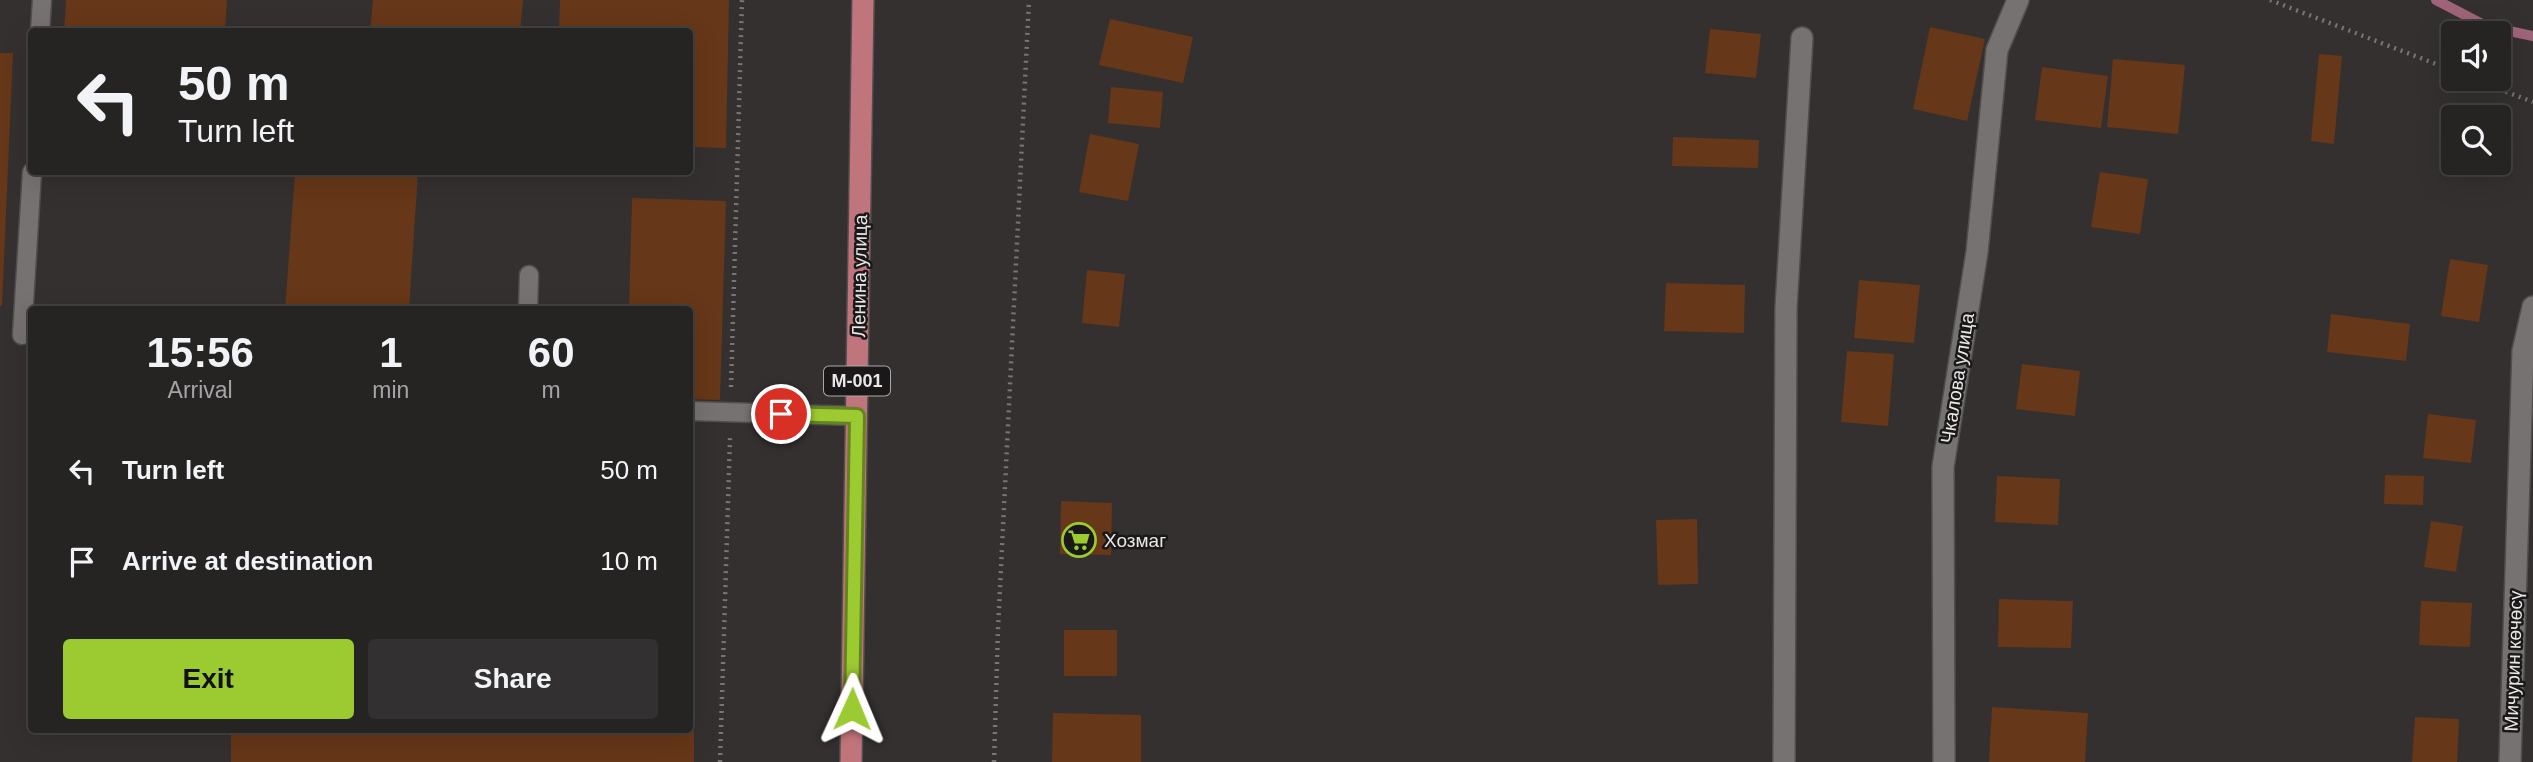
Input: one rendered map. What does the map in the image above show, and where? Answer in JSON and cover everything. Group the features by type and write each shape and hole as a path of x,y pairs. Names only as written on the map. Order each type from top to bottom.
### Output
{"main road":[{"name":"Ленина улица","path":"851,762 863,0"}],"street":[{"name":"Чкалова улица","path":"1944,762 1942,467 1977,252 1997,50 2018,0"},
{"path":"1784,762 1786,308 1802,38"},
{"name":"Мичурин көчөсү","path":"2510,762 2528,351 2533,307"}],"lane":[{"path":"40,28 42,0"},
{"path":"22,335 32,175"},
{"path":"528,306 529,275"},
{"path":"693,411 857,416"}],"path":[{"path":"720,762 742,0"},
{"path":"993,762 1029,0"},
{"path":"2270,0 2441,66"},
{"path":"2504,91 2533,102"}],"building":[{"path":"66,0 227,0 225,28 64,28"},
{"path":"373,0 523,0 520,28 370,28"},
{"path":"560,0 729,0 726,148 693,147 693,28 559,28"},
{"path":"1110,19 1193,37 1183,83 1099,65"},
{"path":"1930,27 1985,39 1967,121 1913,109"},
{"path":"1710,29 1761,34 1756,78 1705,73"},
{"path":"0,53 13,53 2,306 0,306"},
{"path":"2319,54 2342,56 2334,144 2311,141"},
{"path":"2113,59 2185,65 2178,134 2107,127"},
{"path":"2042,67 2108,76 2101,128 2035,120"},
{"path":"1111,87 1163,92 1160,128 1108,123"},
{"path":"1090,134 1139,144 1128,201 1079,192"},
{"path":"1673,137 1759,140 1758,168 1672,166"},
{"path":"2100,172 2148,179 2140,234 2091,227"},
{"path":"295,175 418,175 409,306 285,306"},
{"path":"632,198 726,201 720,400 693,399 693,306 629,306"},
{"path":"2450,259 2488,265 2479,322 2441,316"},
{"path":"1087,270 1125,274 1119,327 1082,323"},
{"path":"1859,280 1920,285 1914,343 1854,338"},
{"path":"1666,283 1745,285 1744,333 1664,331"},
{"path":"2331,314 2410,324 2406,361 2327,352"},
{"path":"1847,351 1894,354 1888,426 1841,422"},
{"path":"2022,364 2080,371 2075,416 2016,409"},
{"path":"2428,414 2476,420 2471,463 2423,458"},
{"path":"2385,475 2424,476 2423,505 2384,504"},
{"path":"1997,476 2060,479 2058,525 1995,522"},
{"path":"1061,501 1112,503 1111,555 1060,554"},
{"path":"1697,519 1698,584 1658,585 1656,520"},
{"path":"2431,521 2463,526 2456,572 2424,567"},
{"path":"1999,599 2073,601 2071,648 1998,647"},
{"path":"2421,601 2472,603 2470,647 2419,645"},
{"path":"1064,630 1117,630 1117,676 1064,676"},
{"path":"694,686 694,762 231,762 231,733 693,733"},
{"path":"1992,707 2088,713 2085,762 1989,762"},
{"path":"1053,713 1141,715 1141,762 1052,762"},
{"path":"2415,717 2459,719 2457,762 2412,762"}],"waterway":[{"path":"2436,0 2486,26 2533,36"}],"place":[{"name":"Хозмаг","path":"1079,540"}],"route":[{"path":"781,414 857,416 852,709"}]}
